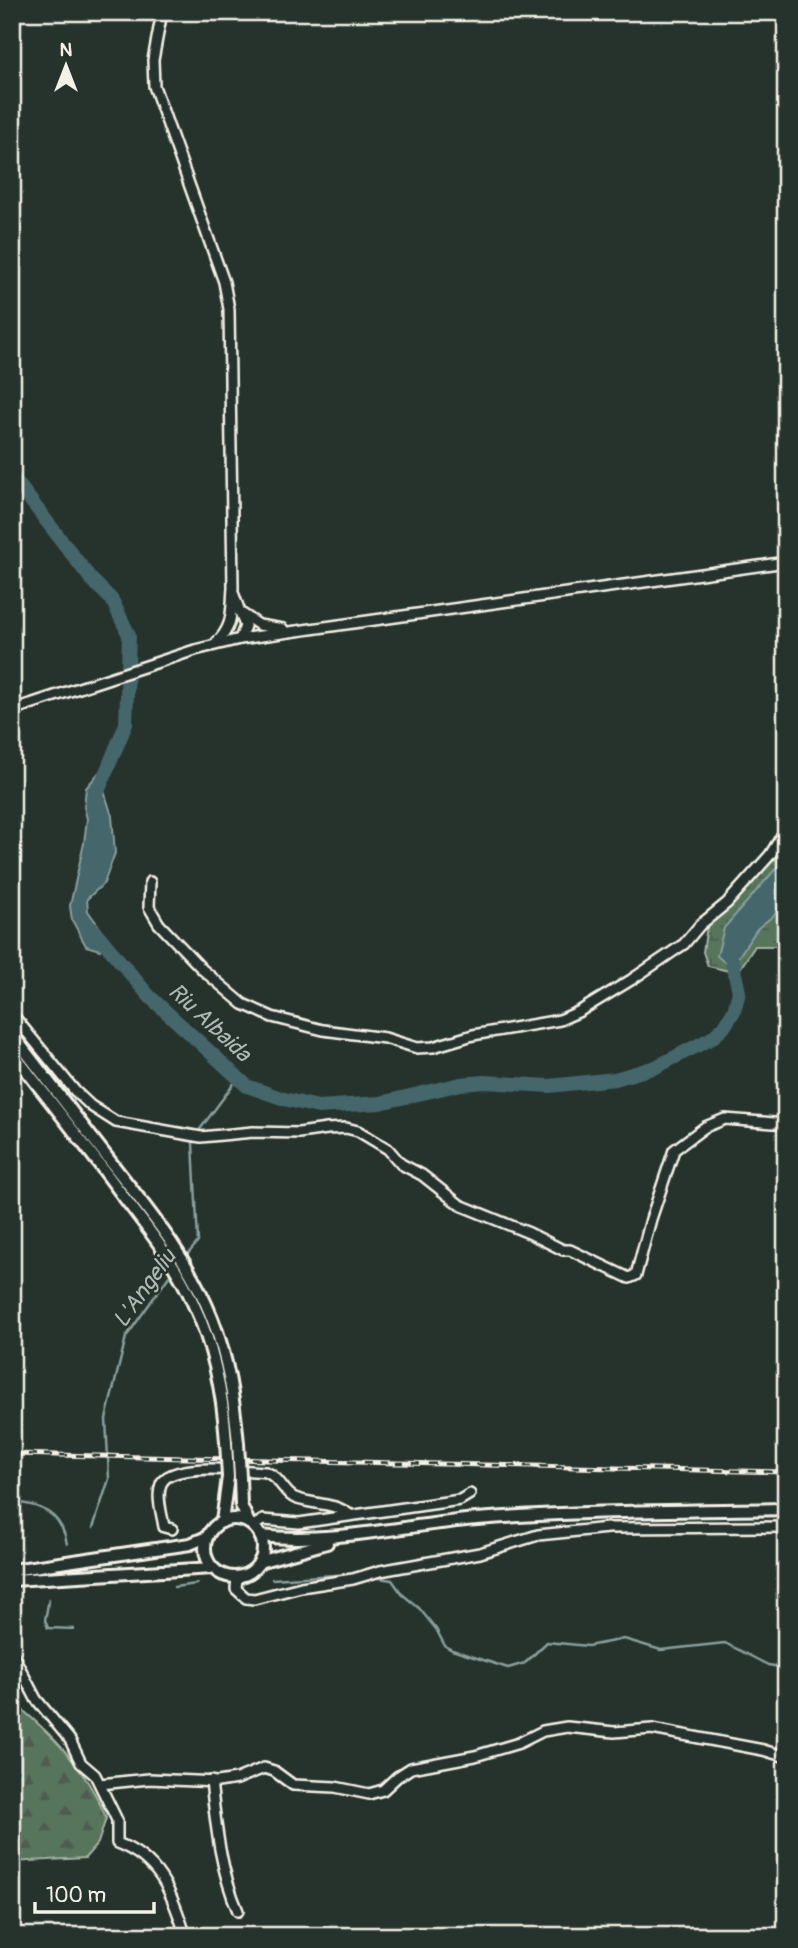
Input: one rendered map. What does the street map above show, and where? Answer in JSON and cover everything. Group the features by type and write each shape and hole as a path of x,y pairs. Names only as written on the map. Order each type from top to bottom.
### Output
{"main road":[{"path":"12,1034 148,1219 205,1331 218,1375 232,1443"},
{"path":"12,1052 187,1267 201,1294 220,1341 229,1373 234,1477 241,1504 254,1529 262,1554 259,1562 246,1574 237,1577 228,1576 213,1568 12,1580"},
{"path":"222,1522 234,1477"},
{"path":"213,1568 205,1553 207,1537 216,1525 240,1520 254,1529 291,1539 350,1537 469,1520 539,1514 786,1509"},
{"path":"12,1570 190,1544 207,1537"},
{"path":"259,1562 350,1537"}],"street":[{"path":"162,12 153,60 154,86 224,282 229,309 233,588 230,624 227,632 215,644"},
{"path":"12,710 195,650 240,639 786,562"},
{"path":"233,588 245,626 240,639"},
{"path":"241,613 259,625 302,630"},
{"path":"230,624 240,639"},
{"path":"150,882 149,907 159,924 203,971 243,1004 272,1017 323,1030 375,1036 417,1048 433,1047 472,1035 560,1020 631,980 684,944 700,925 727,903 770,855 786,829"},
{"path":"12,1014 62,1076 91,1106 116,1122 196,1136 253,1132 299,1133 346,1128 358,1131 388,1149 401,1164 422,1175 460,1205 563,1250 570,1250 629,1278 636,1275 674,1150 705,1128 725,1119 786,1124"},
{"path":"172,1529 164,1527 160,1488 163,1480 170,1474 184,1470 266,1472 276,1476 292,1497 334,1507 350,1515"},
{"path":"254,1529 259,1521 267,1519 299,1523 460,1500 470,1493"},
{"path":"237,1577 236,1589 246,1598 254,1599 301,1587 480,1553 538,1535 608,1528 786,1527"},
{"path":"12,1653 36,1699 70,1740 81,1763 95,1775 100,1784 117,1819 117,1843 136,1851 153,1866 167,1885 184,1931"},
{"path":"100,1784 149,1779 237,1779 270,1769 293,1785 335,1787 361,1794 377,1793 411,1768 475,1756 519,1743 543,1731 567,1727 614,1731 652,1729 763,1750 786,1757"},
{"path":"211,1781 216,1840 237,1911"}],"green space":[{"path":"786,836 786,931 776,946 755,946 737,973 708,966 703,952 707,926"},
{"path":"12,1701 41,1726 67,1754 98,1800 106,1818 98,1843 85,1858 12,1862"}],"water":[{"path":"101,770 109,774 104,791 112,816 115,853 104,883 87,899 88,911 108,939 100,950 86,946 72,920 70,906 84,843 87,819 84,807 86,788"},
{"path":"786,857 786,899 774,915 757,929 737,959 724,962 717,956 724,928"}],"waterway":[{"name":"Riu Albaida","path":"12,476 91,579 112,600 129,635 126,724 99,789"},
{"name":"Riu Albaida","path":"93,929 149,996 247,1086 318,1107 380,1103 461,1084 484,1082 549,1086 615,1079 656,1067 712,1038 724,1027 734,1011 739,992 730,951 733,943"},
{"name":"L'Angeliu","path":"198,1132 238,1078"},
{"name":"L'Angeliu","path":"186,1256 198,1242 193,1143 195,1138"},
{"name":"L'Angeliu","path":"93,1528 109,1479 106,1419 126,1337 172,1272"},
{"path":"12,1502 32,1505 48,1512 60,1525 67,1544"},
{"path":"272,1579 351,1574"},
{"path":"372,1577 392,1580 436,1629 445,1646 508,1668 525,1663 547,1642 588,1646 624,1639 661,1650 725,1643 768,1665 786,1668"},
{"path":"174,1587 197,1584"},
{"path":"49,1599 45,1620 48,1628 74,1629"}],"railway":[{"path":"12,1454 786,1472"}]}
